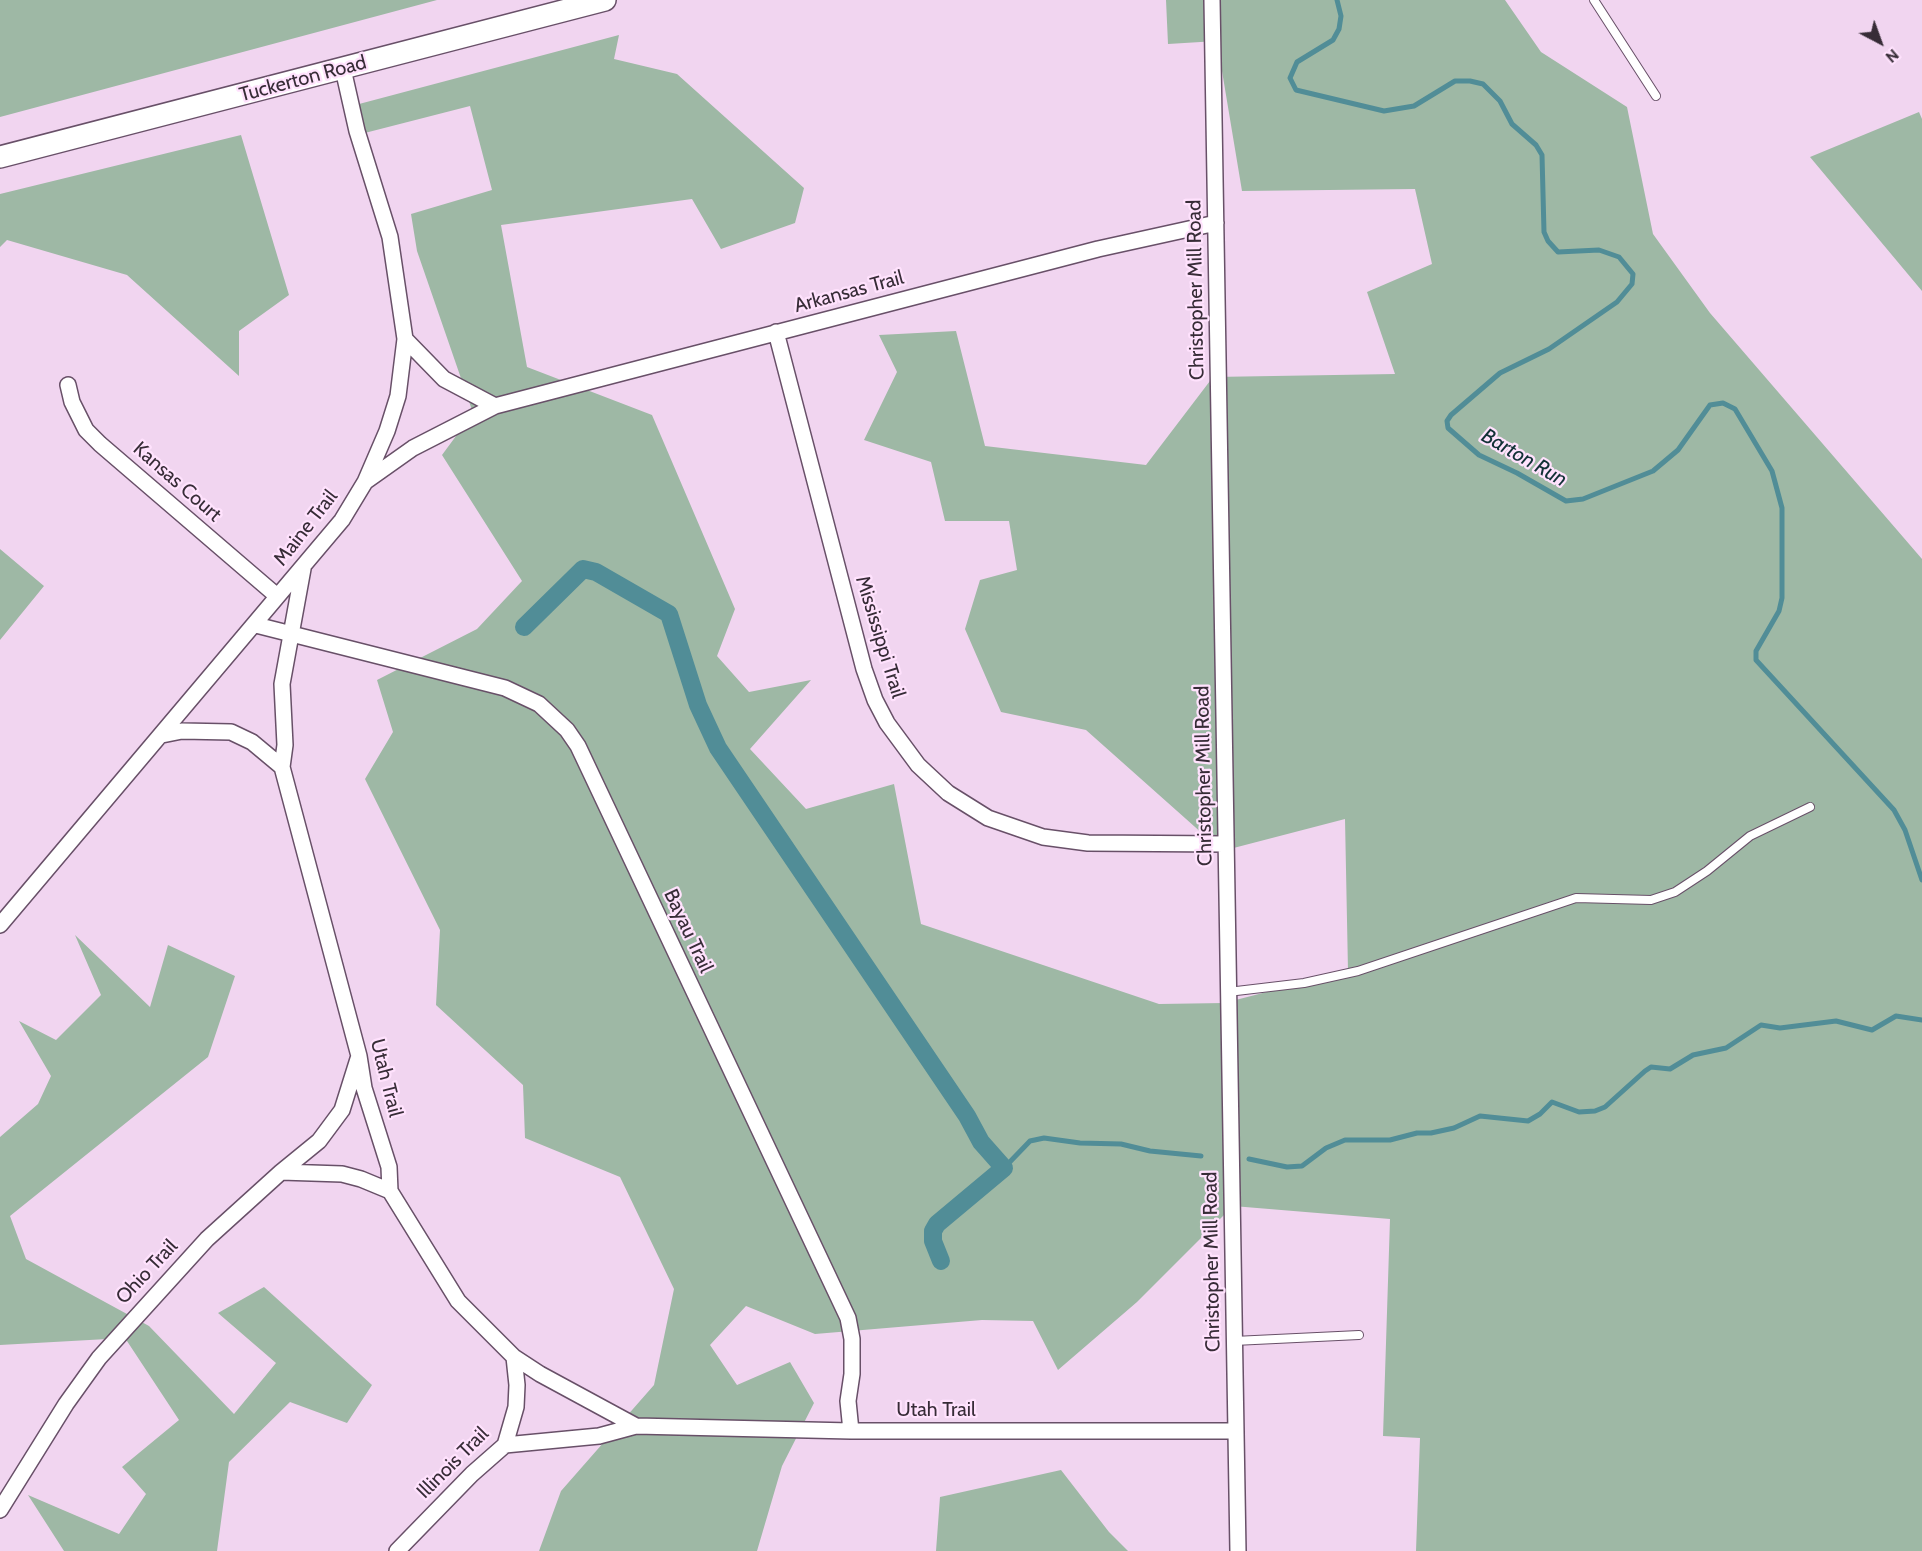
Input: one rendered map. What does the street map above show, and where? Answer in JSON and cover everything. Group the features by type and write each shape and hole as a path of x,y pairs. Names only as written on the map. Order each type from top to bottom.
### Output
{"main road":[{"name":"Tuckerton Road","path":"0,157 606,0"}],"street":[{"name":"Christopher Mill Road","path":"1212,0 1238,1551"},
{"name":"Maine Trail","path":"0,925 256,625 277,596 303,569 342,520 365,482 387,431 398,396 405,339 390,237 357,131 343,69"},
{"name":"Arkansas Trail","path":"365,482 413,448 495,406 1120,243 1216,223"},
{"name":"Mississippi Trail","path":"776,332 864,669 875,700 888,723 918,765 948,793 988,818 1043,837 1088,843 1226,844"},
{"path":"405,339 444,379 495,406"},
{"name":"Kansas Court","path":"68,385 72,402 86,430 277,596"},
{"name":"Utah Trail","path":"303,569 282,684 285,745 282,767 359,1056 364,1088 389,1167 390,1191 458,1300 514,1357 540,1374 636,1426"},
{"path":"256,625 290,635"},
{"name":"Bayau Trail","path":"290,635 505,688 539,705 567,730 578,746 848,1318 852,1340 852,1374 848,1401 851,1431"},
{"path":"162,735 182,730 231,732 252,742 282,767"},
{"name":"Ohio Trail","path":"0,1510 66,1404 106,1350 207,1239 319,1141 342,1110 359,1056"},
{"path":"281,1172 342,1174 390,1191"},
{"name":"Illinois Trail","path":"397,1551 472,1474 505,1445 516,1407 518,1385 514,1357"},
{"name":"Utah Trail","path":"505,1445 599,1436 636,1426 851,1431 1236,1431"}],"lane":[{"path":"1594,0 1656,96"},
{"path":"1227,992 1304,983 1358,971 1576,898 1651,900 1675,892 1707,872 1750,836 1810,807"},
{"path":"1234,1341 1359,1335"}],"green space":[{"path":"0,0 437,0 0,117"},
{"path":"1166,0 1505,0 1541,52 1627,107 1653,234 1710,313 1922,559 1922,1551 1416,1551 1420,1438 1383,1436 1390,1219 1233,1206 1137,1302 1058,1370 1033,1321 982,1320 815,1334 746,1306 710,1345 737,1385 790,1362 814,1403 782,1466 757,1551 539,1551 561,1491 654,1385 674,1289 620,1177 525,1138 523,1085 436,1005 440,930 365,779 393,732 377,680 477,629 522,581 442,455 473,413 417,251 411,214 492,190 470,106 353,136 344,108 619,35 614,59 677,74 804,188 795,223 721,249 692,199 501,225 527,367 652,415 735,609 717,656 749,692 811,680 750,749 806,809 894,784 921,924 1159,1004 1224,1003 1348,971 1345,819 1222,851 1086,730 1001,712 965,629 980,580 1017,570 1009,521 945,521 931,462 864,440 897,372 879,335 956,331 985,446 1146,465 1213,377 1395,374 1367,292 1432,264 1415,189 1242,191 1217,41 1168,44"},
{"path":"1919,112 1922,119 1922,291 1810,157"},
{"path":"241,135 289,295 239,331 239,376 127,275 7,240 0,247 0,194"},
{"path":"0,549 44,586 0,640"},
{"path":"75,935 150,1007 168,945 235,976 208,1057 10,1216 26,1259 149,1326 234,1414 276,1363 218,1313 264,1287 372,1385 347,1423 290,1402 229,1462 217,1551 64,1551 28,1495 119,1534 146,1494 122,1467 179,1420 125,1338 0,1345 0,1137 38,1104 51,1076 19,1021 56,1040 101,995"},
{"path":"1061,1470 1109,1532 1128,1551 936,1551 940,1497"}],"waterway":[{"name":"Barton Run","path":"1337,0 1341,16 1339,29 1333,40 1297,62 1290,78 1296,90 1384,111 1414,106 1455,81 1483,84 1500,101 1512,124 1536,145 1542,155 1544,232 1548,241 1558,252 1599,250 1619,257 1633,274 1632,284 1617,302 1549,349 1500,373 1451,415 1447,421 1448,428 1479,455 1517,473 1566,501 1583,499 1653,471 1678,450 1710,405 1723,403 1735,409 1772,471 1782,508 1782,598 1779,611 1756,651 1756,660 1894,810 1905,830 1922,880"},
{"path":"524,627 583,569 596,572 669,614 698,705 718,748 967,1116 981,1142 1004,1168 937,1224 933,1231 933,1241 941,1261"},
{"path":"1249,1159 1287,1167 1302,1166 1326,1148 1345,1140 1390,1140 1417,1133 1431,1133 1454,1128 1480,1116 1528,1121 1540,1114 1552,1102 1579,1112 1595,1111 1605,1107 1651,1067 1670,1069 1693,1055 1726,1048 1761,1025 1780,1028 1836,1021 1872,1030 1896,1016 1922,1020"},
{"path":"1004,1168 1030,1141 1044,1138 1080,1143 1121,1144 1150,1151 1201,1156"}]}
